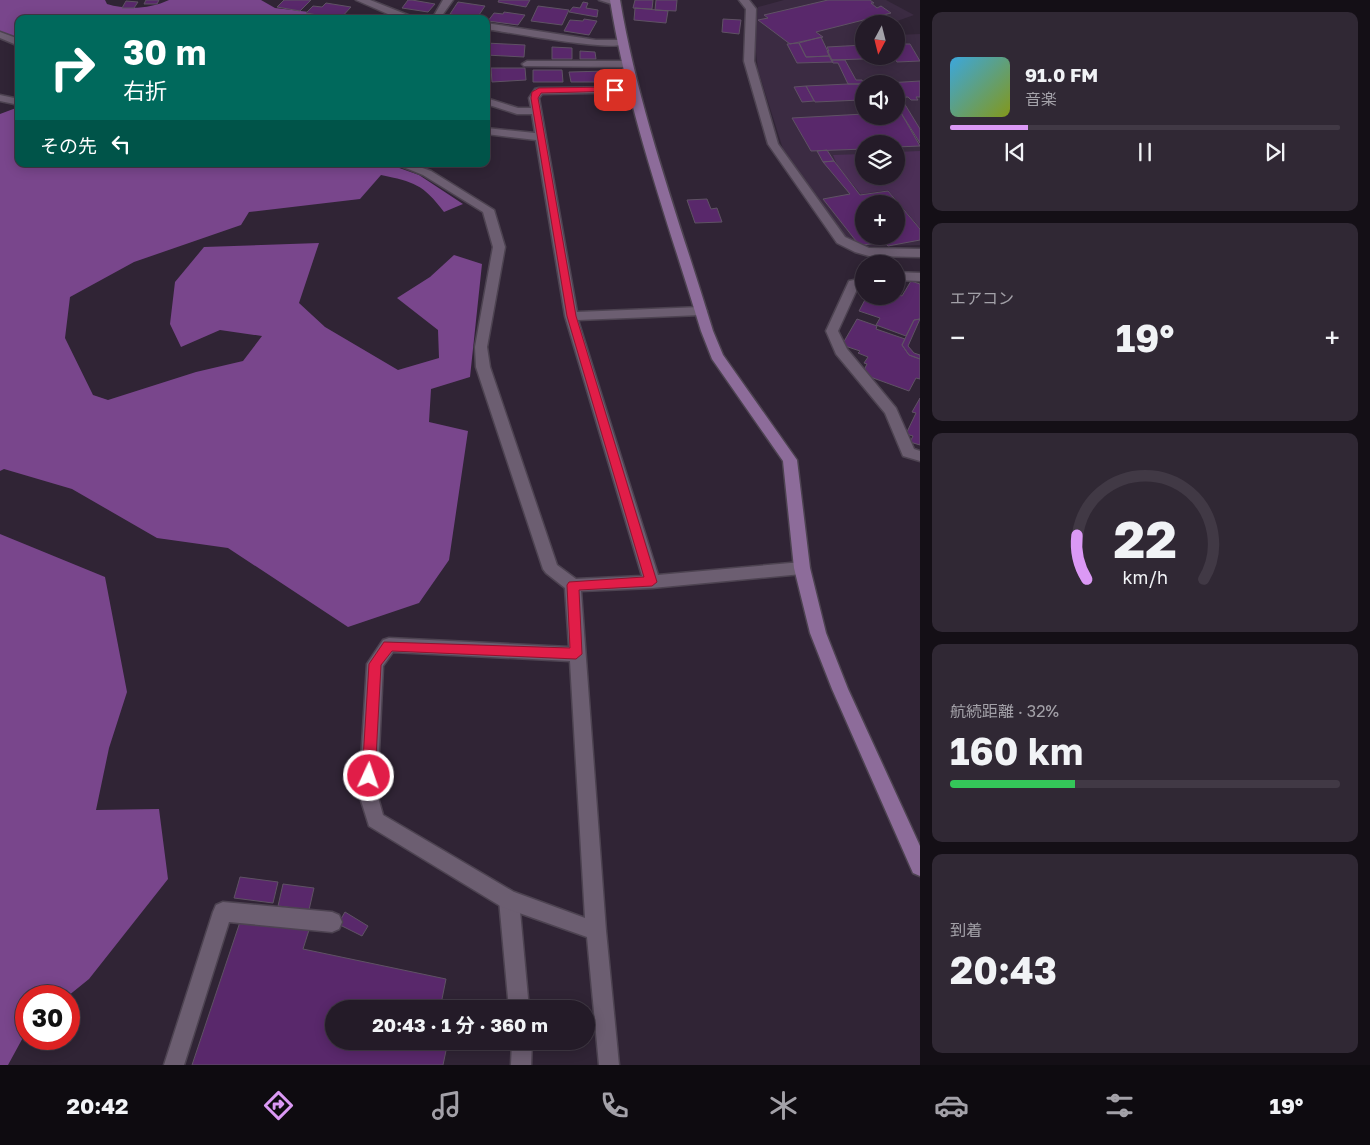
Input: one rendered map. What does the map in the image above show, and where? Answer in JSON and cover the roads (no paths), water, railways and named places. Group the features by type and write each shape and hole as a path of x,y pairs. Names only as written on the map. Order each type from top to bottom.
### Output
{"street":[{"path":"361,0 383,7 397,15"},
{"path":"439,15 448,0"},
{"path":"604,0 615,1 622,43 634,90 701,312 717,356 790,460 802,568 818,633 840,689 920,867"},
{"path":"744,0 751,9 749,61 773,144 778,152 836,233 851,248 869,252 920,253"},
{"path":"490,27 596,42 622,43"},
{"path":"0,35 15,41"},
{"path":"527,64 627,64"},
{"path":"634,90 539,90 535,93 534,98 571,316 652,582"},
{"path":"0,98 15,101"},
{"path":"490,102 517,111 536,111"},
{"path":"490,132 540,137"},
{"path":"410,167 427,173 488,210 496,228 499,248 482,346 483,367 551,569 573,585 652,582 802,568"},
{"path":"905,276 920,276"},
{"path":"855,284 853,284 832,330 842,350 891,411 908,452 920,456"},
{"path":"571,316 701,312"},
{"path":"573,585 576,654 596,931 609,1065"},
{"path":"576,654 388,646 375,664 368,794 375,820 509,900 596,931"},
{"path":"509,900 518,1000"},
{"path":"174,1065 223,912 332,922"},
{"path":"521,1065 522,1050"}]}
